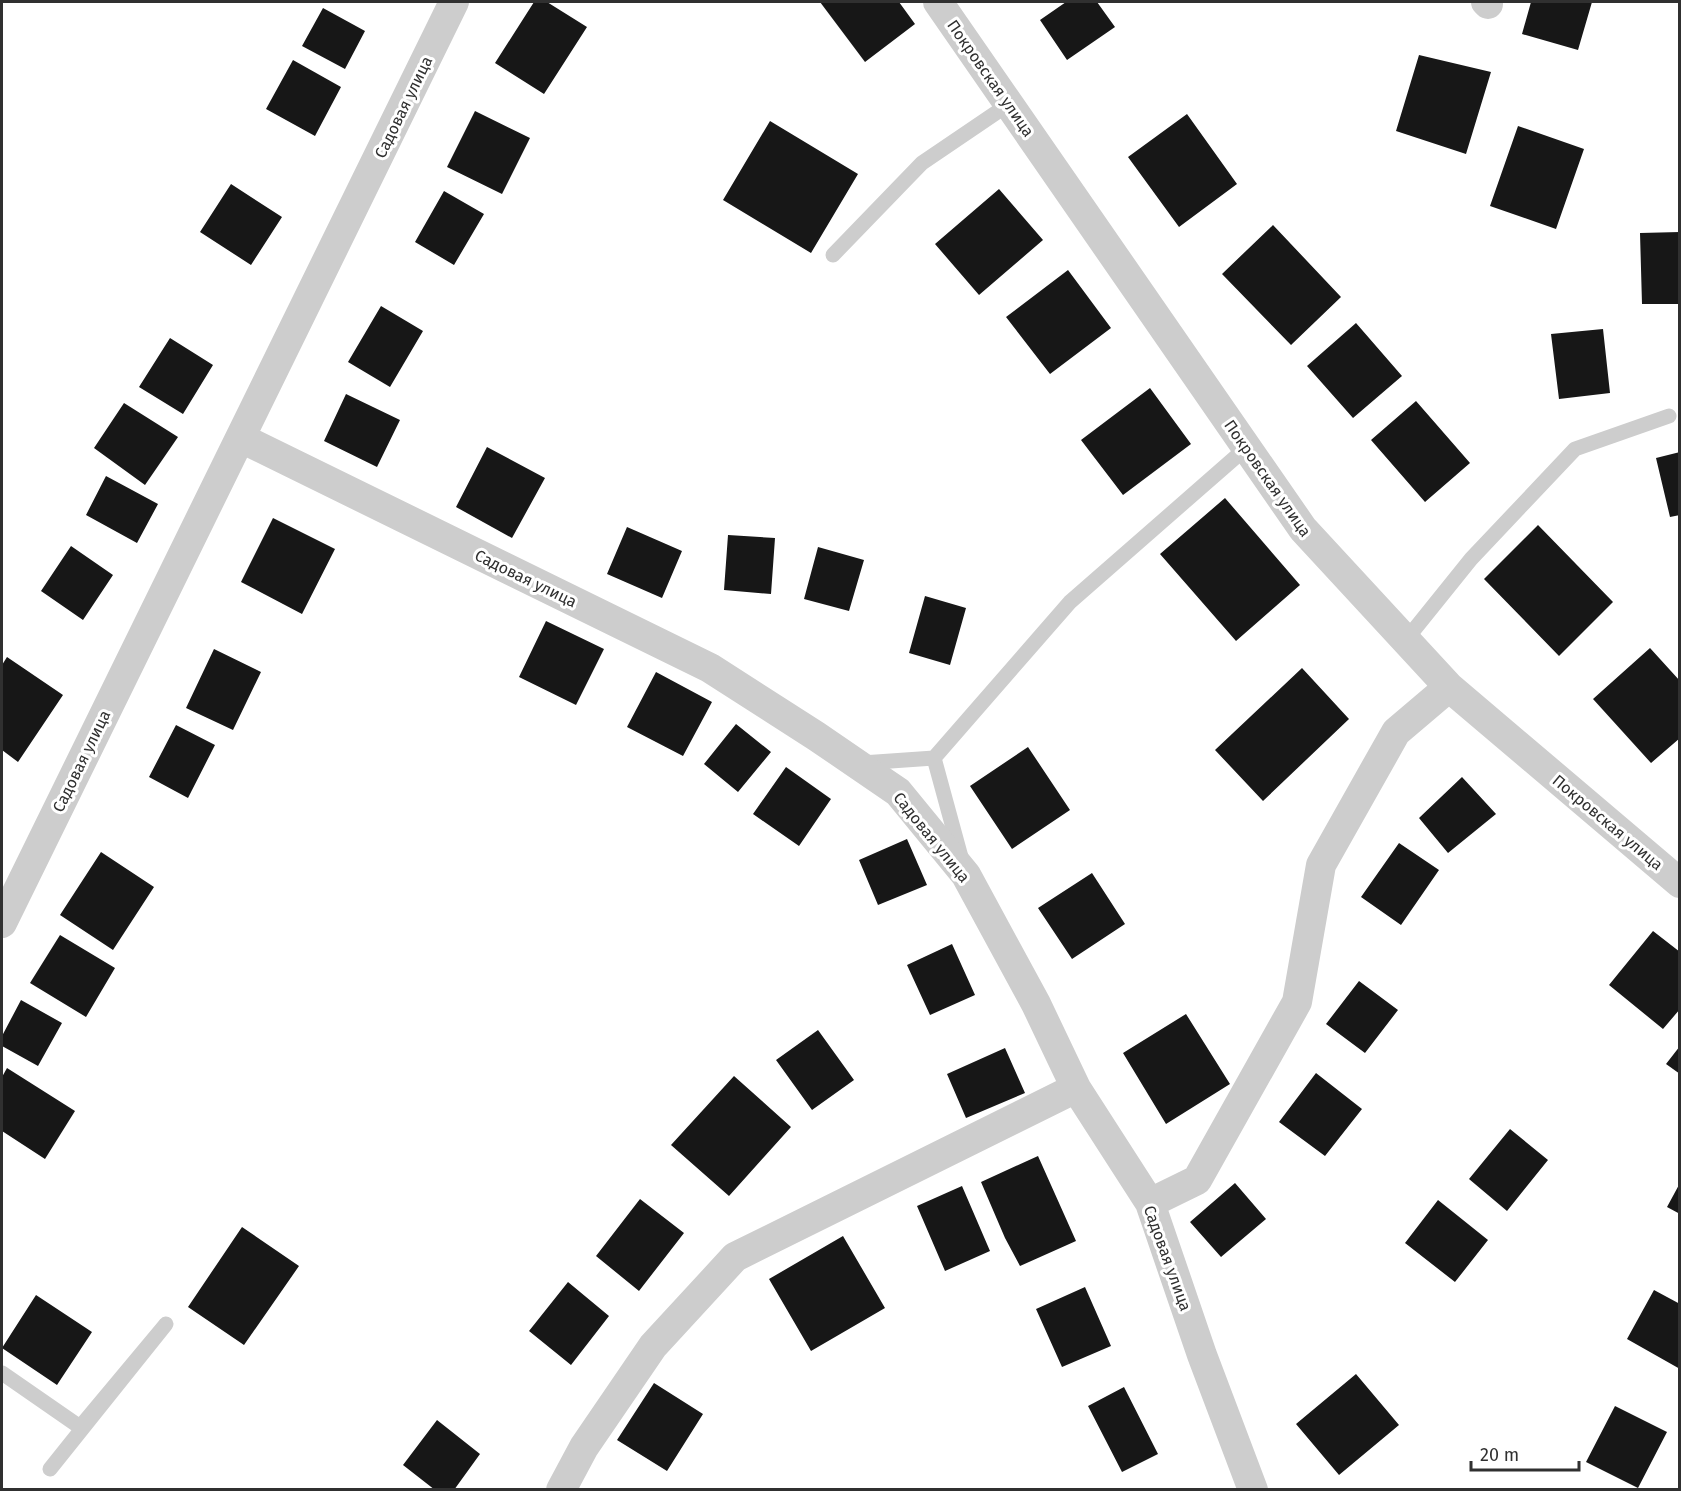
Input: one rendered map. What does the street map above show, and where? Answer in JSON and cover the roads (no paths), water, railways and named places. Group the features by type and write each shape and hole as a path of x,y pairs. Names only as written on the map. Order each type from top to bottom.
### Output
{"street":[{"name":"Садовая улица","path":"2,923 454,2"},
{"name":"Покровская улица","path":"938,2 1302,529 1449,687 1680,883"},
{"name":"Садовая улица","path":"241,438 710,668 898,792 966,875 1036,1004 1076,1088 1150,1203 1202,1356 1253,1490"},
{"path":"1150,1203 1197,1180 1297,1002 1321,865 1396,732 1449,687"},
{"path":"561,1490 584,1448 653,1346 735,1257 1076,1088"}],"lane":[{"path":"833,255 922,163 1009,104"},
{"path":"1405,641 1471,559 1575,449 1669,416"},
{"path":"857,764 934,758 1070,602 1246,448"},
{"path":"934,758 966,875"},
{"path":"2,1373 80,1427 166,1324 50,1470"}]}
